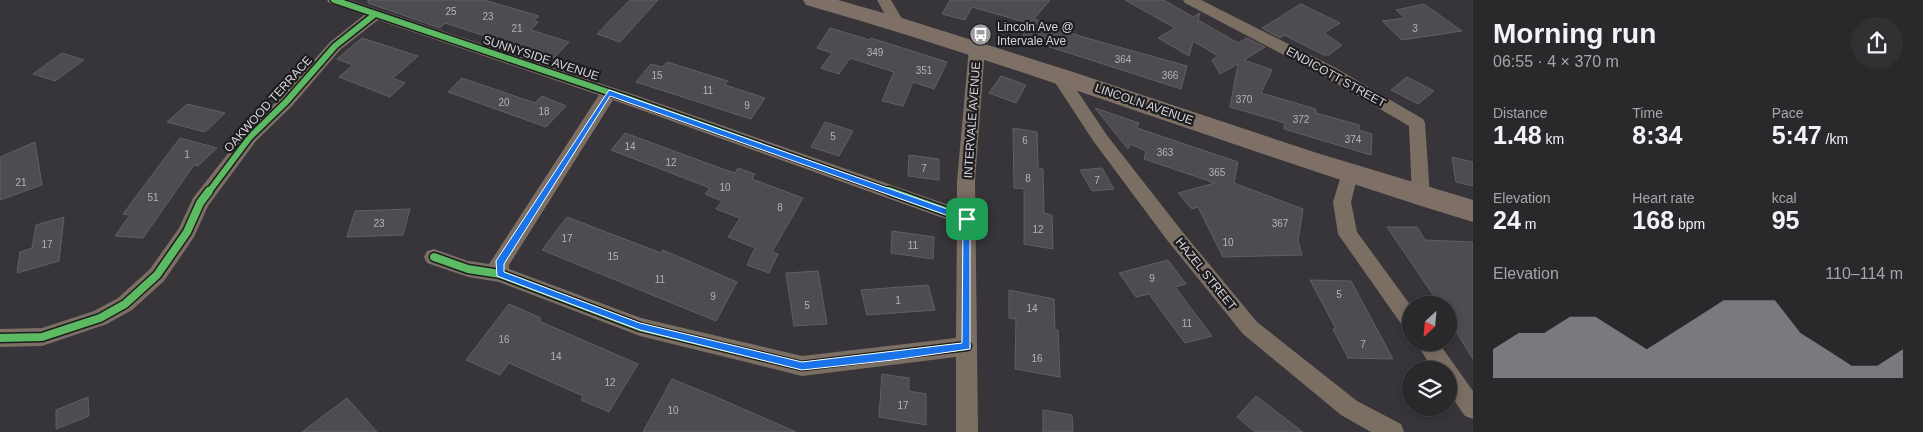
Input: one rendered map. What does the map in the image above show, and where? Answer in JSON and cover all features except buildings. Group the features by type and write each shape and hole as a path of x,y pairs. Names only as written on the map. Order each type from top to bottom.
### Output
{"main road":[{"name":"LINCOLN AVENUE","path":"814,0 977,48 1349,174 1473,211"}],"street":[{"name":"SUNNYSIDE AVENUE","path":"334,0 609,93 967,219"},
{"path":"884,0 897,24"},
{"name":"ENDICOTT STREET","path":"1190,0 1328,71 1417,123 1421,196"},
{"path":"1211,11 1227,0"},
{"name":"OAKWOOD TERRACE","path":"0,338 42,337 100,318 125,304 156,275 186,232 200,203 250,137 286,102 335,46 374,15"},
{"name":"INTERVALE AVENUE","path":"967,432 966,181 977,48"},
{"name":"HAZEL STREET","path":"1058,75 1106,146 1174,235 1250,328 1349,408 1393,432"},
{"path":"500,274 499,264 609,93"},
{"path":"1349,174 1342,202 1348,234 1402,309"},
{"path":"434,257 468,269 500,274 640,326 802,366 967,346"},
{"path":"1457,386 1473,409"}],"cycle path":[{"path":"334,0 632,100 967,219"},
{"path":"0,338 42,337 100,318 125,304 157,275 187,232 200,203 250,137 286,102 335,46 374,15"},
{"path":"434,257 468,269 500,274 640,327 802,366 967,346"}],"place":[{"name":"Lincoln Ave @ Intervale Ave","path":"981,34"}],"route":[{"path":"609,93 787,154 967,219 967,346 893,356 802,366 640,326 500,274 499,264 609,93"}]}
